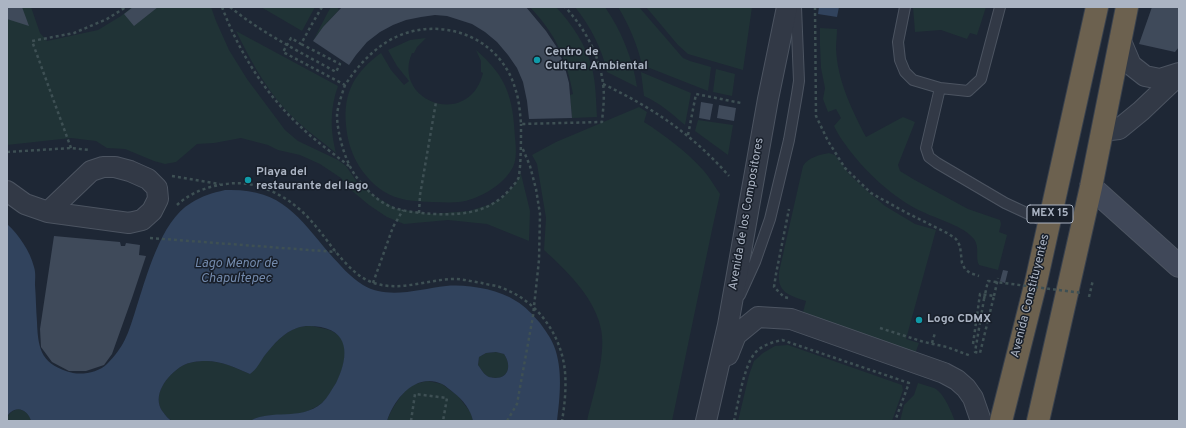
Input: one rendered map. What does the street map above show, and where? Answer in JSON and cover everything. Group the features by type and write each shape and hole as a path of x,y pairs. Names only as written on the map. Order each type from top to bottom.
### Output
{"highway":[{"name":"Avenida Constituyentes","path":"1001,421 1008,388 1036,282 1097,7"},
{"name":"MEX 15","path":"1038,421 1091,187 1126,7"},
{"path":"1054,351 1058,390 1054,421"}],"street":[{"name":"Avenida de los Compositores","path":"706,421 728,325 768,99 787,7"},
{"path":"1120,39 1131,66 1145,76 1160,79 1179,74"},
{"path":"1102,131 1119,129 1141,111 1179,74"},
{"path":"7,192 25,204 48,212 129,224 142,220 152,211 158,199 158,188 148,179 130,171 115,167 103,167 91,171 48,212"},
{"path":"1091,187 1179,266"},
{"path":"711,400 736,336 758,317 791,319 917,363 944,373 957,380 966,388 973,398 980,421"}],"lane":[{"path":"728,325 755,262 770,219 789,140 799,81 796,7"},
{"path":"905,7 898,42 900,60 905,72 913,80 940,88 968,91 981,80 1000,7"},
{"path":"940,88 926,148 929,157 1005,203 1048,223"}],"path":[{"path":"71,148 32,41 74,33 107,19 126,7"},
{"path":"222,7 242,51 258,78 278,104 301,128 350,166"},
{"path":"230,7 287,45 336,72 340,64 291,38 287,45 283,52 345,85"},
{"path":"302,44 322,7"},
{"path":"521,124 602,122 604,99 603,84 599,66 591,45 579,25 565,7"},
{"path":"815,7 816,116 828,141 845,168 871,193 956,239 960,246 964,269 979,276"},
{"path":"425,29 459,32 474,38 486,46 498,57 506,68 516,89 519,106 521,124 519,178 506,193 491,205 475,212 456,215 418,213 394,208 370,192 355,175 350,166 339,133 338,114 341,96 345,85 356,69 370,54 390,40 412,31 425,29"},
{"path":"603,84 646,107 688,135 729,176"},
{"path":"688,135 696,94 741,103"},
{"path":"418,213 436,102"},
{"path":"507,421 517,404 534,316 539,260 540,214 530,166 521,147"},
{"path":"176,206 197,192 215,186 236,182 253,185 274,192 296,206 312,222 345,263 357,274 374,283 390,287 455,279 502,287 520,296 534,307 543,317 554,334 561,350 565,381 565,403 562,421"},
{"path":"790,203 774,287 784,297 790,299"},
{"path":"374,283 393,227 403,210"},
{"path":"158,238 336,252"},
{"path":"998,278 994,296 980,353 975,352 988,281 1082,293"},
{"path":"973,344 980,294 994,296"},
{"path":"873,326 932,344 947,347 971,356"},
{"path":"932,344 935,333"},
{"path":"734,421 748,364 755,353 768,344 782,340 909,384 895,421"},
{"path":"411,421 415,394 447,398 443,421"}],"green space":[{"path":"7,7 31,7 40,33 47,41 98,30 121,16 132,7 211,7 229,50 247,79 285,130 298,141 338,160 346,166 357,182 374,196 397,209 430,214 469,211 491,204 502,198 514,186 521,174 530,211 529,241 487,224 448,220 404,224 387,217 369,205 351,190 341,178 320,164 300,155 278,150 268,145 241,138 214,143 197,144 176,162 165,164 125,149 107,148 96,141 71,138 7,145"},
{"path":"261,7 315,7 302,31"},
{"path":"331,7 337,7 339,10 323,27 313,41 328,12"},
{"path":"530,7 556,7 568,20 578,35 592,68 597,117 572,118 570,95 573,94 567,69 559,47 547,27"},
{"path":"575,7 605,7 626,45 633,66 637,87 607,72 602,54 595,38"},
{"path":"618,7 639,7 683,58 711,67 708,91 642,65 632,35"},
{"path":"646,7 752,7 743,70 688,54 678,45"},
{"path":"913,7 986,7 977,35 970,33 967,39 941,30 915,32"},
{"path":"820,28 837,29 836,48 839,72 846,94 866,137 903,117 915,122 898,165 900,171 968,209 1000,220 1001,224 999,232 1007,235 998,270 979,265 977,259 976,242 970,234 901,200 870,174 852,154 834,126 841,118 836,109 828,112 823,99 825,88 821,68"},
{"path":"236,31 338,86 332,111 332,127 336,153 297,121 277,100 258,72"},
{"path":"426,38 417,47 414,53 412,53 408,70 412,84 422,95 434,102 449,104 463,101 475,90 483,73 481,72 481,61 476,50 495,69 510,99 516,149 513,167 509,174 497,185 482,195 466,201 419,201 394,197 383,191 368,178 357,162 349,144 346,125 347,102 349,93 358,75 381,53 391,70 404,85 409,81 397,66 388,50 410,40"},
{"path":"716,69 735,74 732,96 713,92"},
{"path":"641,72 691,93 685,125 661,105 644,96"},
{"path":"639,107 647,112 644,122 691,157 706,174 720,194 672,421 587,421 601,360 602,336 600,325 585,294 569,274 544,250 546,218 537,164 532,155 556,142"},
{"path":"698,120 733,125 728,155 695,131"},
{"path":"829,153 835,155 849,174 885,206 915,224 936,230 906,339 919,343 915,354 803,312 806,301 789,295 780,285 779,272 803,166 811,158"},
{"path":"312,326 332,331 338,335 343,341 345,350 345,359 338,379 328,396 317,406 303,413 265,416 250,421 172,421 163,412 159,399 162,386 176,370 182,366 194,362 212,361 229,365 250,374 277,341 283,336 299,327"},
{"path":"788,345 902,385 903,390 892,421 738,421 749,375 754,361 763,353 775,346"},
{"path":"496,352 504,354 508,362 508,370 504,376 495,378 486,375 478,365 479,357 486,353"},
{"path":"428,381 442,384 458,396 471,413 473,421 387,421 394,406 409,388 418,383"},
{"path":"918,383 938,390 947,403 955,421 900,421 904,405 914,395"},
{"path":"18,409 26,413 31,421 7,421 10,413"}],"water":[{"path":"819,7 839,7 837,17 818,14"},
{"name":"Lago Menor de Chapultepec","path":"225,190 260,194 274,199 286,207 308,227 349,275 363,285 373,289 393,293 446,286 463,286 491,290 509,297 519,303 540,323 548,334 557,355 560,383 557,421 473,421 466,406 454,393 444,385 432,381 423,382 407,390 395,404 387,421 250,421 268,415 295,414 304,412 313,409 322,403 328,396 340,375 343,366 344,349 338,335 331,330 309,326 303,326 292,330 279,339 265,355 257,368 250,374 229,365 212,361 194,362 182,366 176,370 162,386 159,399 163,412 172,421 31,421 26,412 20,409 10,412 7,417 7,224 24,244 34,267 39,341 44,355 54,366 63,370 77,374 86,373 96,371 104,367 118,352 125,340 149,268 163,237 180,211 203,197","holes":["496,352 504,354 508,362 508,370 504,376 495,378 489,377 478,365 479,357 486,353"]}],"building":[{"path":"7,7 22,7 29,26 7,19"},
{"path":"133,7 158,7 134,26 124,14"},
{"name":"Centro de Cultura Ambiental","path":"342,7 526,7 546,31 556,46 564,64 569,83 572,118 529,119 523,82 517,68 508,55 497,42 485,32 472,24 447,16 435,15 421,17 406,20 393,25 380,32 367,42 349,65 313,41 323,27"},
{"path":"1152,7 1179,7 1179,47 1175,52 1139,44"},
{"path":"701,102 713,104 710,120 699,118"},
{"path":"719,105 736,108 734,121 717,118"},
{"path":"54,236 120,242 121,246 125,246 126,243 140,245 139,255 146,256 112,354 104,365 86,371 69,371 52,362 41,347 40,329"},
{"path":"1003,270 1008,271 1005,283 1000,281"}],"place":[{"name":"Centro de Cultura Ambiental","path":"537,60"},
{"name":"Playa del restaurante del lago","path":"248,180"},
{"name":"Logo CDMX","path":"919,320"}]}
